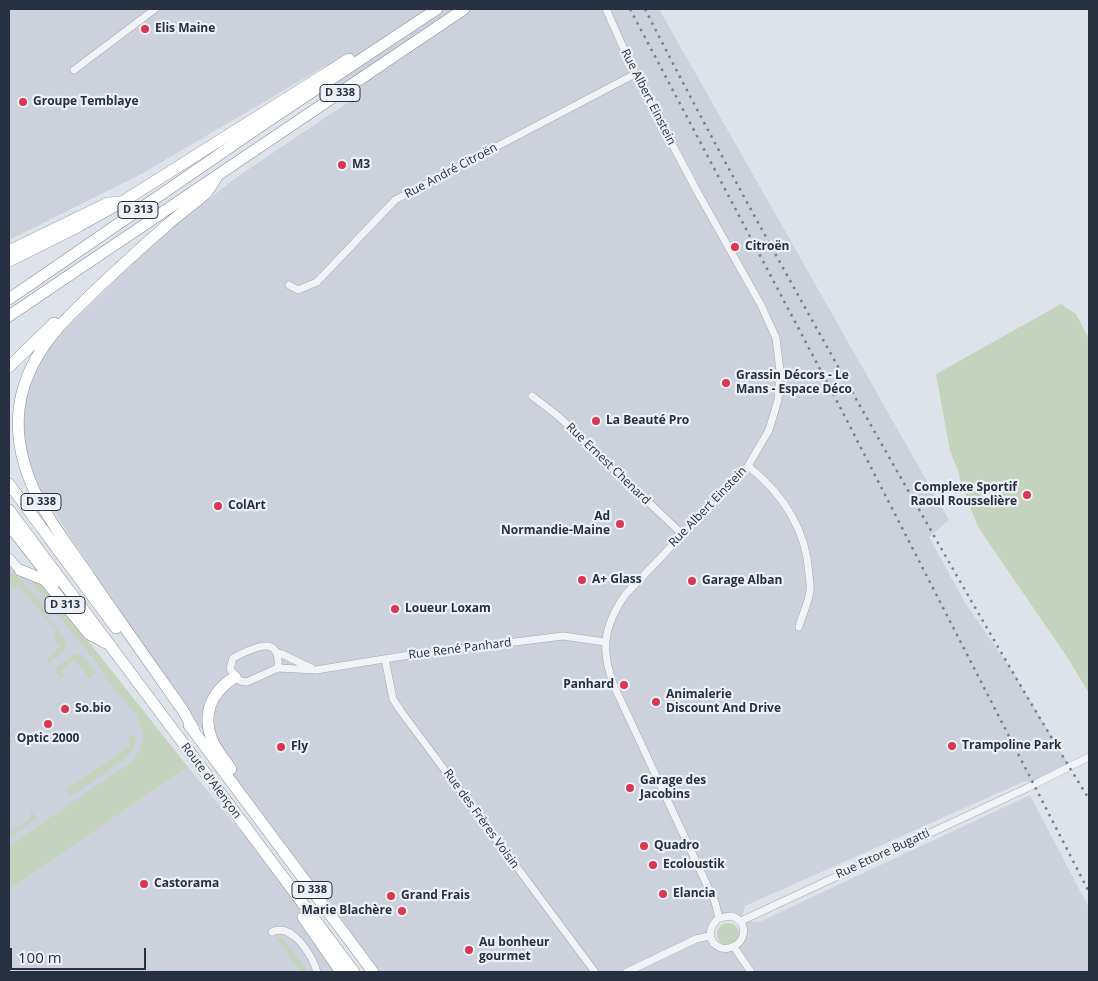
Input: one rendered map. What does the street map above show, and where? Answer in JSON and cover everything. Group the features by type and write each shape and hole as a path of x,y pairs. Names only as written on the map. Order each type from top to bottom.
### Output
{"main road":[{"name":"D 338","path":"9,261 122,202 377,41 414,25 437,9"},
{"name":"D 338","path":"373,972 194,730 182,709 56,527 35,492 23,462 17,426 18,407 33,362 43,346 62,323 119,268 170,222 206,193 218,175 464,9"},
{"name":"D 313","path":"9,299 268,121 414,25"},
{"name":"D 313","path":"9,316 218,175"},
{"name":"D 338","path":"9,251 108,203 122,202"},
{"path":"9,367 67,310 119,268"},
{"name":"D 338","path":"9,484 177,712 194,730"},
{"name":"D 338","path":"9,510 108,644"},
{"name":"D 313","path":"9,525 70,602 78,604"},
{"name":"D 313","path":"20,570 45,580 89,634 108,644"},
{"name":"Route d'Alençon","path":"108,644 251,835"},
{"path":"235,677 218,690 210,709 208,722 213,742 245,790 251,808"},
{"name":"D 338","path":"251,835 354,972"},
{"path":"251,835 271,870 341,972"}],"street":[{"path":"74,70 155,9"},
{"name":"Rue Albert Einstein","path":"606,9 635,74 698,193 762,305 776,338 780,371 778,400 768,430 748,466 625,595 612,616 605,642 608,672 715,902 719,918"},
{"name":"Rue André Citroën","path":"289,285 298,290 317,282 395,200 635,74"},
{"name":"Rue Ernest Chenard","path":"532,396 558,416 682,534"},
{"path":"748,466 766,480 786,503 798,527 808,556 810,590 799,627"},
{"name":"D 313","path":"9,558 20,570"},
{"name":"Rue René Panhard","path":"278,668 316,670 563,636 605,642"},
{"path":"277,653 278,668 247,682 240,681 230,669 233,658 260,645 273,649 277,653 316,670"},
{"name":"Rue des Frères Voisin","path":"385,659 393,698 400,710 595,972"},
{"name":"Rue Ettore Bugatti","path":"741,921 1027,788 1089,757"},
{"path":"731,916 741,921 743,937 734,947 727,949 717,947 709,936 713,924 719,918 731,916"},
{"path":"272,932 279,930 291,934 312,958 317,972"},
{"path":"627,972 696,938 709,936"},
{"path":"734,947 751,972"}],"shaded area":[{"path":"9,9 659,9 949,520 929,537 964,601 1014,674 1070,767 1034,784 1025,781 745,906 741,921 759,922 1030,795 1089,908 1089,972 368,972 77,547 36,483 28,460 20,423 30,377 56,338 156,241 237,177 350,101 325,66 143,173 9,240","holes":["722,917 741,921 742,940 717,947 709,936"]},
{"path":"9,558 175,751 9,861"},
{"path":"188,767 356,972 9,972 9,890"}],"green space":[{"name":"Complexe Sportif Raoul Rousselière","path":"1061,304 1076,314 1089,339 1089,693 1067,657 978,527 950,451 936,374"},
{"path":"9,574 16,574 40,601 46,614 66,641 65,649 49,664 46,660 60,647 52,637 57,632 19,586 13,589 9,584"},
{"path":"27,577 42,583 188,767 9,890 9,846 130,763 137,755 142,743 143,733 137,716 107,680 97,663"},
{"path":"79,654 88,661 96,673 12,744 9,738 13,742 89,678 74,659 60,671 64,676 62,678 57,674 55,669 71,656"},
{"path":"131,736 137,739 130,755 71,796 66,789 131,745 127,739"},
{"path":"31,810 37,819 9,838 9,830 13,832 30,818"},
{"path":"724,923 732,923 739,930 739,938 732,945 724,945 717,938 717,930"},
{"path":"282,937 308,972 301,972 276,938"}],"railway":[{"path":"630,9 841,409 1089,892"},
{"path":"645,9 728,168 873,429 1006,661 1089,799"}],"place":[{"name":"Elis Maine","path":"145,29"},
{"name":"Groupe Temblaye","path":"23,102"},
{"name":"M3","path":"342,165"},
{"name":"Citroën","path":"735,247"},
{"name":"Grassin Décors - Le Mans - Espace Déco","path":"726,383"},
{"name":"La Beauté Pro","path":"596,421"},
{"name":"Complexe Sportif Raoul Rousselière","path":"1027,495"},
{"name":"ColArt","path":"218,506"},
{"name":"Ad Normandie-Maine","path":"620,524"},
{"name":"A+ Glass","path":"582,580"},
{"name":"Garage Alban","path":"692,581"},
{"name":"Loueur Loxam","path":"395,609"},
{"name":"Panhard","path":"624,685"},
{"name":"Animalerie Discount And Drive","path":"656,702"},
{"name":"So.bio","path":"65,709"},
{"name":"Optic 2000","path":"48,724"},
{"name":"Trampoline Park","path":"952,746"},
{"name":"Fly","path":"281,747"},
{"name":"Garage des Jacobins","path":"630,788"},
{"name":"Quadro","path":"644,846"},
{"name":"Ecoloustik","path":"653,865"},
{"name":"Castorama","path":"144,884"},
{"name":"Elancia","path":"663,894"},
{"name":"Grand Frais","path":"391,896"},
{"name":"Marie Blachère","path":"402,911"},
{"name":"Au bonheur gourmet","path":"469,950"}]}
